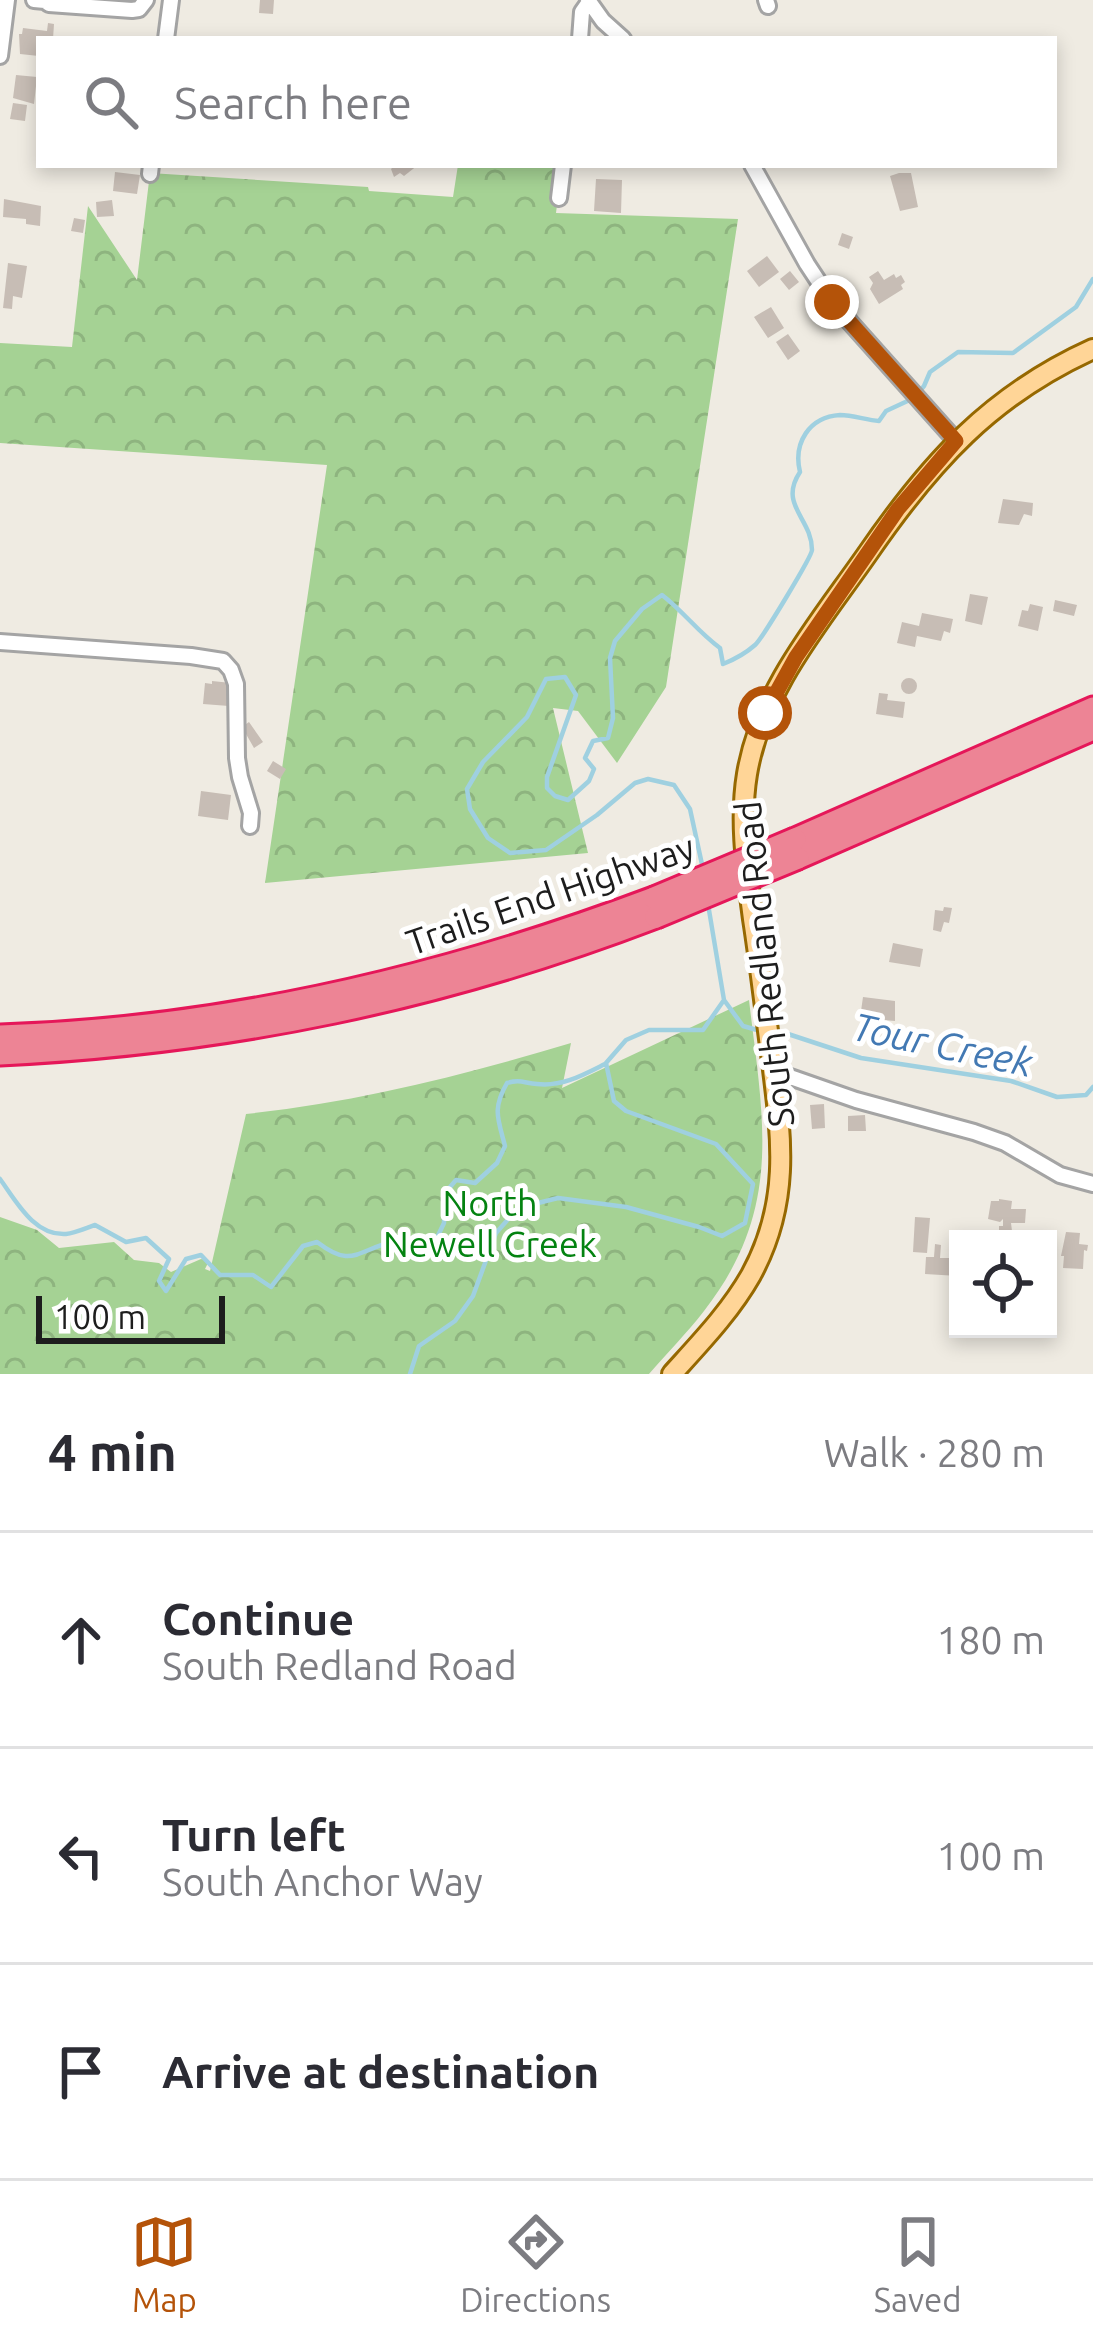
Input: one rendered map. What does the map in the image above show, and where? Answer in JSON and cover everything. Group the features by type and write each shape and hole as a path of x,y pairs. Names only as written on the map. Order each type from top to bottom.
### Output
{"highway":[{"name":"Trails End Highway","path":"797,848 1093,708"},
{"name":"Trails End Highway","path":"0,1054 171,1042 347,1012 478,978 583,944 797,848 1093,729"},
{"name":"Trails End Highway","path":"0,1036 170,1022 357,990 655,908"}],"main road":[{"name":"South Redland Road","path":"671,1374 734,1302 768,1239 778,1199 782,1153 744,838 745,790 755,740 775,691 898,509 956,441 1052,369 1093,349"}],"street":[{"path":"34,0 131,10 140,9 146,0"},
{"path":"166,36 170,0"},
{"path":"580,36 588,1 620,36"},
{"path":"0,56 4,4"},
{"path":"559,198 562,168"},
{"path":"754,168 807,264 842,314 956,441"},
{"path":"0,642 223,661 236,684 237,758 250,826"},
{"path":"773,1071 856,1100 974,1132 1005,1143 1060,1174 1093,1184"}],"green space":[{"path":"458,168 562,168 556,213 738,219 666,687 617,763 578,711 553,708 588,853 265,883 327,465 0,443 0,343 72,347 88,206 137,280 150,173 453,197"},
{"name":"North Newell Creek","path":"749,1000 762,1124 757,1199 747,1236 729,1273 704,1311 649,1374 0,1374 0,1217 37,1230 59,1248 114,1242 134,1260 159,1263 171,1272 201,1259 209,1261 205,1269 210,1271 246,1114 410,1086 571,1043 562,1088"}],"building":[{"path":"260,0 274,0 273,14 259,13"},
{"path":"48,23 54,24 53,36 36,36 36,56 20,54 23,28 47,31"},
{"path":"16,75 36,77 34,104 13,98"},
{"path":"13,103 27,105 25,121 10,119"},
{"path":"392,168 414,168 394,177"},
{"path":"115,172 140,175 137,194 113,191"},
{"path":"911,173 918,207 900,211 890,176"},
{"path":"596,179 622,180 621,213 594,211"},
{"path":"4,199 41,206 40,226 3,217"},
{"path":"112,200 114,216 97,217 96,202"},
{"path":"74,218 85,220 83,233 71,231"},
{"path":"842,233 853,237 849,249 838,245"},
{"path":"767,256 779,272 759,287 747,271"},
{"path":"8,263 27,266 22,298 13,296 12,309 3,308"},
{"path":"790,271 799,282 789,290 780,279"},
{"path":"878,271 884,280 894,274 905,282 903,289 879,304 869,277"},
{"path":"771,307 784,328 768,338 754,317"},
{"path":"788,334 800,351 788,360 776,342"},
{"path":"1003,499 1033,503 1032,516 1024,514 1019,525 998,523"},
{"path":"970,594 988,597 982,625 965,621"},
{"path":"1055,600 1077,605 1074,616 1053,611"},
{"path":"1030,604 1043,607 1038,631 1018,626 1022,610 1028,611"},
{"path":"922,613 953,619 950,633 944,631 941,641 917,636 915,647 897,643 902,622 919,626"},
{"path":"909,678 917,686 909,694 901,686"},
{"path":"205,683 231,683 229,706 203,704"},
{"path":"879,693 888,694 887,700 905,702 903,718 876,714"},
{"path":"249,722 263,742 254,748 242,727"},
{"path":"273,761 286,769 280,779 267,771"},
{"path":"201,791 231,795 228,820 198,816"},
{"path":"952,908 949,923 944,922 941,932 933,930 935,910"},
{"path":"893,943 923,949 920,967 889,962"},
{"path":"863,997 895,1001 895,1021 860,1018"},
{"path":"824,1104 825,1128 812,1129 810,1105"},
{"path":"865,1115 866,1131 848,1131 848,1116"},
{"path":"991,1201 1012,1201 1011,1209 1026,1209 1025,1223 1011,1223 1012,1230 999,1230 1003,1219 988,1219"},
{"path":"915,1217 930,1218 927,1253 913,1252"},
{"path":"1066,1232 1080,1233 1079,1244 1088,1245 1083,1269 1063,1268"},
{"path":"935,1244 941,1245 940,1258 949,1258 949,1275 925,1274 926,1257 934,1257"}],"waterway":[{"path":"703,869 690,809 674,785 648,779 635,783 546,850 510,853 488,838 470,809 467,789 483,762 527,717 546,679 565,677 576,695 547,788 568,800 589,781 594,769 585,758 593,741 608,738 613,718 610,658 615,641 642,609 662,595 720,648 723,664 751,648 767,628 812,550 793,494 801,442 812,426 840,415 879,421 886,411 914,398 930,372 958,352 1013,353 1076,307 1093,279"},
{"path":"410,1374 419,1346 455,1321 473,1296 496,1233 518,1208 558,1198 626,1207 722,1236 745,1223 753,1184 716,1144 626,1111 614,1101 606,1063 626,1040 649,1030 703,1030 724,1000 708,904"},
{"name":"Tour Creek","path":"724,1000 743,1026 757,1030"},
{"name":"Tour Creek","path":"782,1032 861,1058 1011,1081 1057,1097 1086,1095 1093,1087"},
{"path":"0,1179 27,1216 44,1229 66,1234 95,1225 126,1242 146,1238 169,1259 159,1281 166,1291 186,1259 201,1255 220,1275 253,1275 271,1287 303,1246 317,1242 346,1256 391,1242 407,1256 433,1246 444,1223 445,1193 456,1180 475,1183 497,1163 505,1146 498,1107 507,1083 555,1084 605,1064"}],"route":[{"path":"765,713 796,657 898,509 956,441 832,302"}]}
